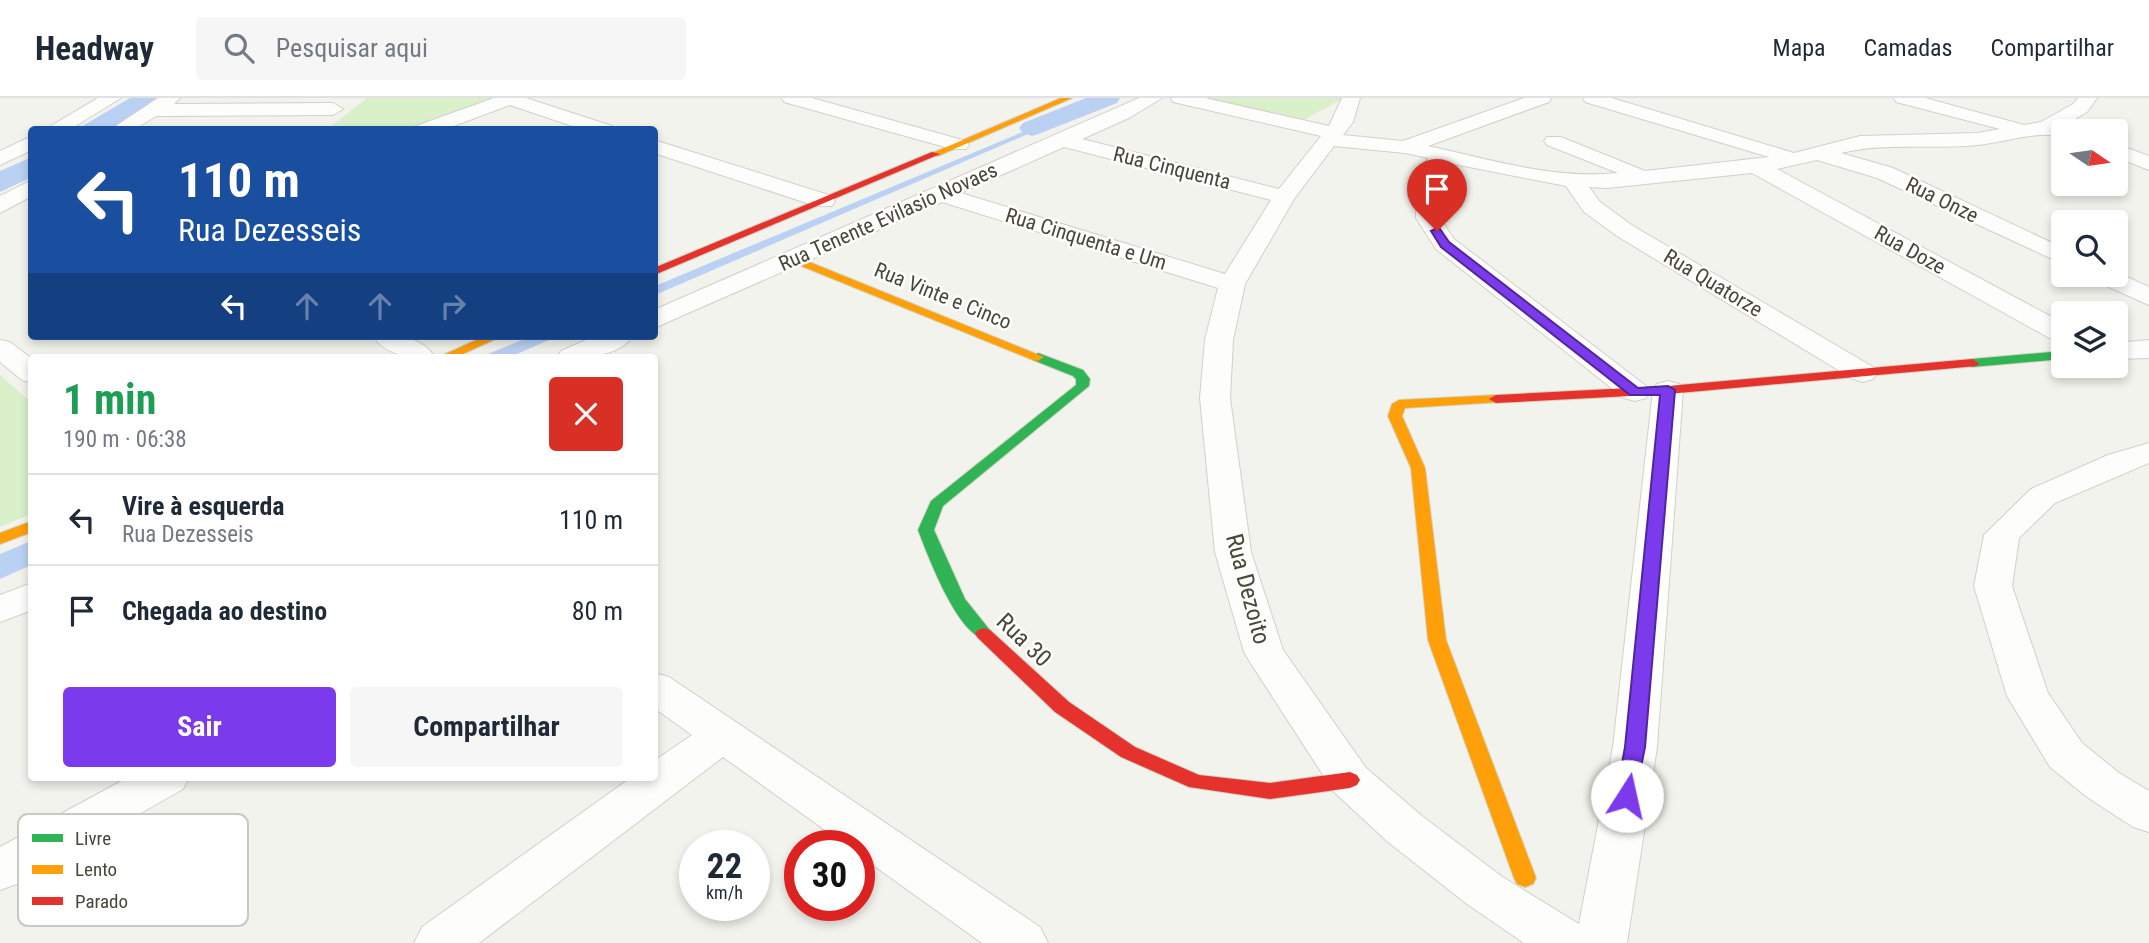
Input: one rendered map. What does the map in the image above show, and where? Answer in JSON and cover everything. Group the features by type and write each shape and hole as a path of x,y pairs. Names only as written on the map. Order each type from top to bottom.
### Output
{"street":[{"path":"61,126 112,98"},
{"path":"126,126 172,98"},
{"path":"434,126 511,98 593,126"},
{"path":"791,98 959,145"},
{"path":"658,270 1068,98"},
{"name":"Rua Tenente Evilasio Novaes","path":"658,318 1153,98"},
{"path":"1180,98 1332,136 1405,147 1553,179 1573,180 1647,177 1756,166 1860,142 1977,139 2026,129 2051,129"},
{"name":"Rua Dezoito","path":"1351,98 1343,122 1284,197 1232,284 1219,340 1215,398 1233,552 1264,652 1350,780 1405,829 1484,890 1566,943"},
{"path":"1405,147 1542,98"},
{"name":"Rua Onze","path":"1592,98 1807,156 1885,173 2051,251"},
{"path":"2068,119 2088,98"},
{"path":"1912,99 2026,129"},
{"path":"152,110 340,104"},
{"path":"311,126 340,104"},
{"name":"Rua Cinquenta","path":"1060,140 1284,197"},
{"path":"1554,141 1647,177"},
{"path":"0,159 28,144"},
{"path":"658,147 824,201"},
{"path":"2128,155 2149,164"},
{"path":"1445,156 1428,171 1428,218 1445,244 1651,391"},
{"name":"Rua Doze","path":"1756,166 2051,327"},
{"name":"Rua Quatorze","path":"1573,180 1592,207 1625,231 1864,373"},
{"path":"0,206 28,188"},
{"name":"Rua Cinquenta e Um","path":"940,194 1232,284"},
{"name":"Rua Vinte e Cinco","path":"793,258 1078,373"},
{"path":"2128,287 2149,297"},
{"path":"393,340 416,354"},
{"path":"452,354 486,340"},
{"path":"578,354 609,340"},
{"path":"0,348 28,371"},
{"path":"2128,350 2149,349"},
{"path":"1525,878 1437,640 1418,468 1395,416 1399,404 1651,391 2051,356"},
{"name":"Rua 30","path":"1078,373 1083,379 1082,386 936,505 929,517 926,530 947,581 971,621 1062,707 1128,752 1196,782 1270,792 1350,780"},
{"path":"1601,943 1635,747 1651,391"},
{"path":"2149,453 2120,462 2042,496 2002,535 1993,586 2028,696 2066,755 2103,785 2149,814"},
{"path":"0,539 28,528"},
{"path":"0,610 28,598"},
{"path":"658,690 1020,943"},
{"path":"440,943 722,735"},
{"path":"101,814 160,781"},
{"path":"0,870 18,860"}],"green space":[{"path":"367,98 497,98 420,126 331,126"},
{"path":"1198,98 1344,98 1302,121"},
{"path":"0,375 28,400 28,515 0,527"}],"water":[{"path":"1087,105 1093,106 658,294 658,285"},
{"path":"522,340 549,340 517,354 487,354"},
{"path":"28,542 28,566 0,579 0,554"}],"waterway":[{"path":"100,126 148,98"},
{"path":"1032,128 1108,98"},
{"path":"0,183 28,167"}],"traffic: fast":[{"path":"1972,363 2051,356"},
{"path":"984,634 957,599 926,530 936,504 1082,386 1083,379 1078,373 1038,357"}],"traffic: slow":[{"path":"935,154 1068,98"},
{"path":"793,259 1038,357"},
{"path":"452,354 486,340"},
{"path":"1496,399 1399,404 1395,416 1418,468 1437,640 1525,878"},
{"path":"0,539 28,528"}],"traffic: jam":[{"path":"658,270 935,154"},
{"path":"1496,399 1668,390 1972,363"},
{"path":"984,634 1062,707 1128,752 1196,782 1270,791 1350,780"}],"route":[{"path":"1437,231 1445,244 1635,392 1668,390 1635,747 1627,796"}]}
